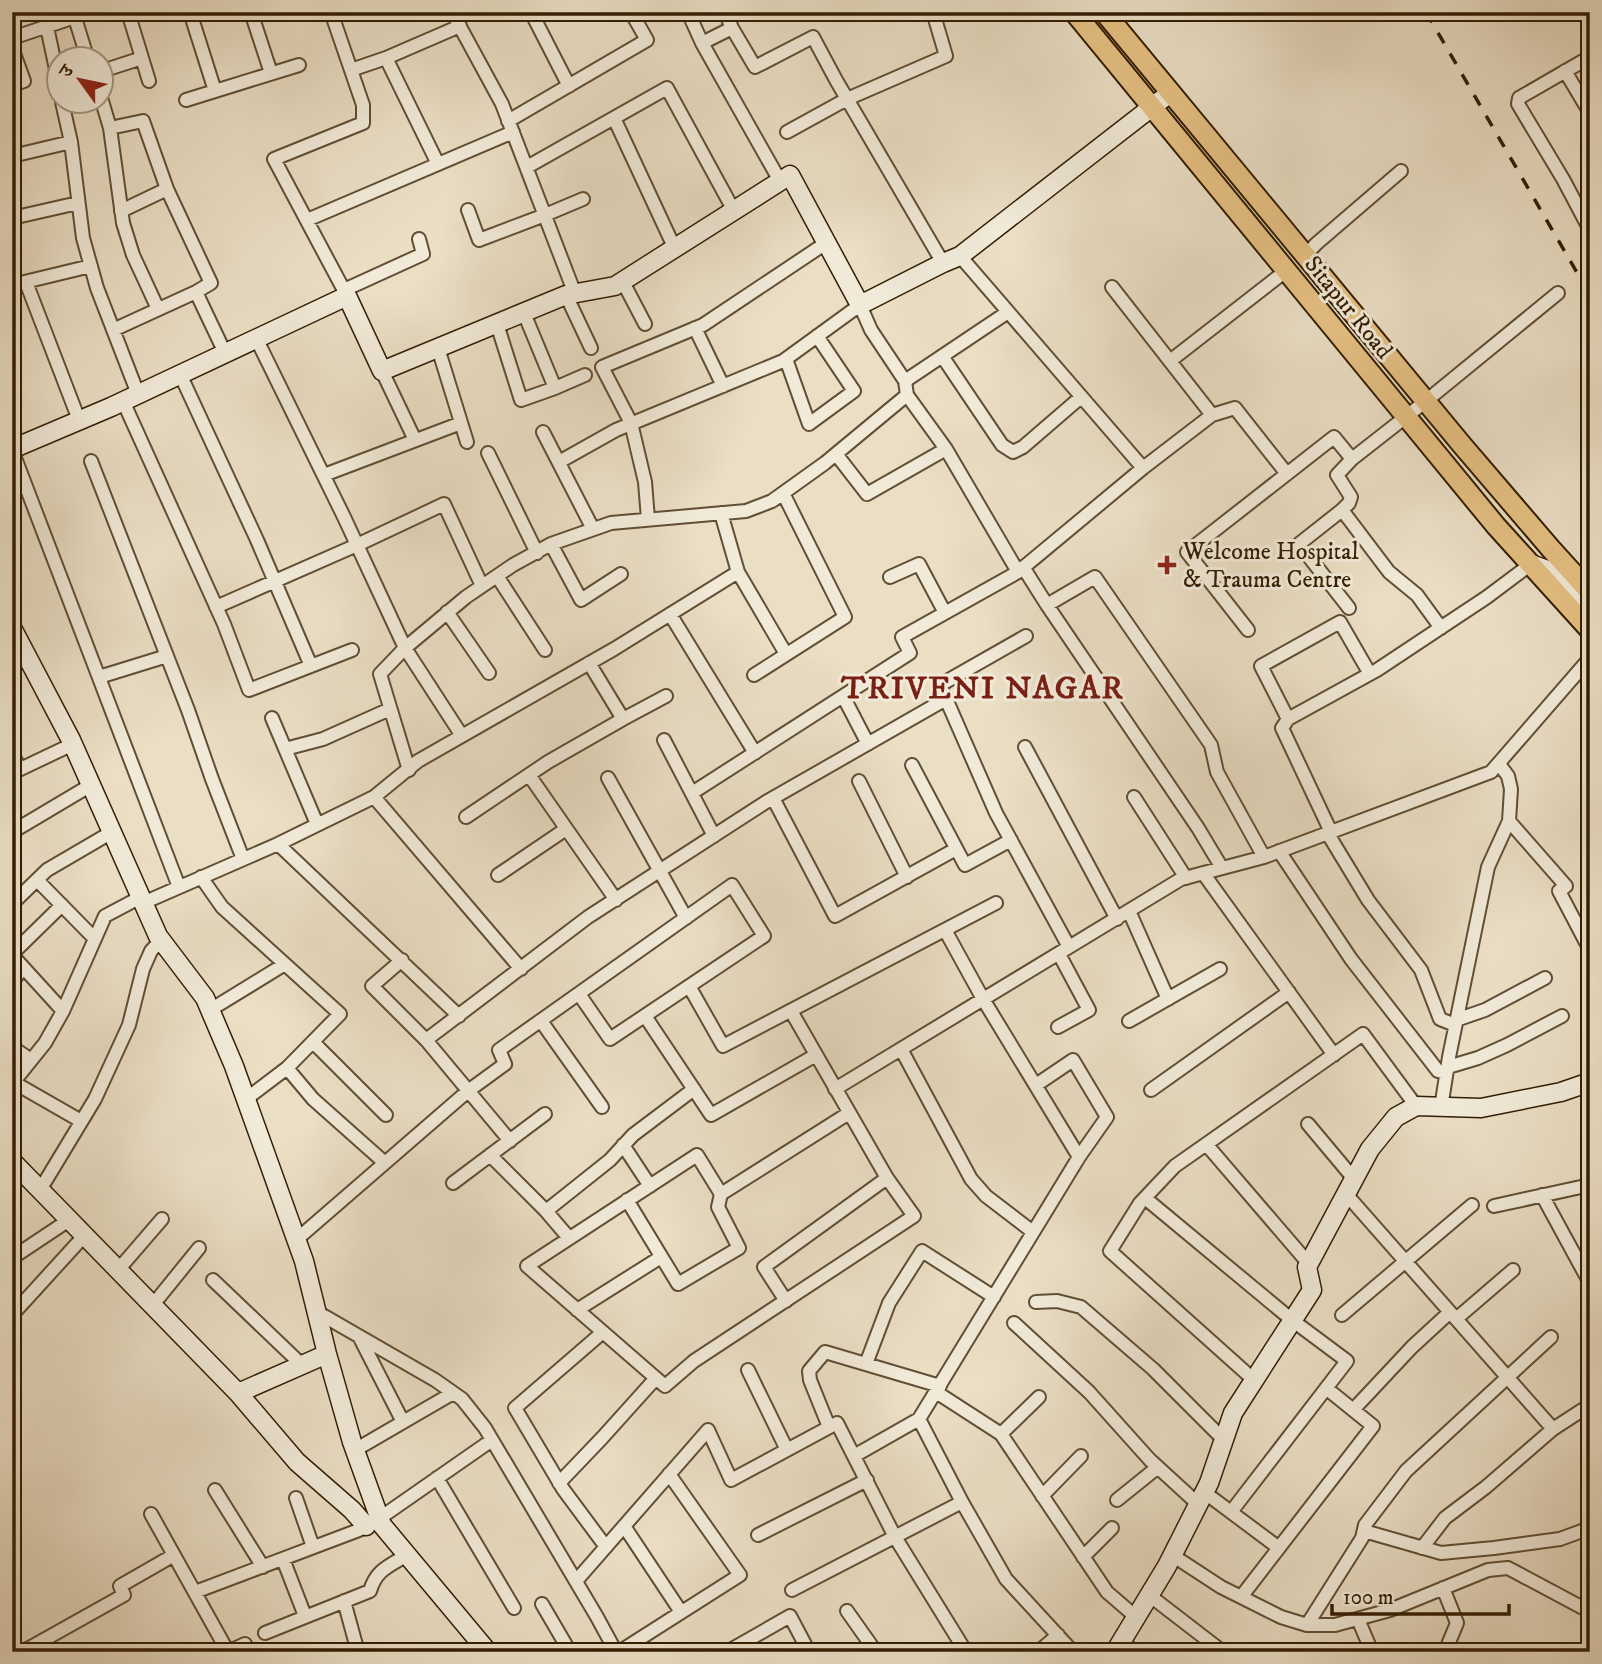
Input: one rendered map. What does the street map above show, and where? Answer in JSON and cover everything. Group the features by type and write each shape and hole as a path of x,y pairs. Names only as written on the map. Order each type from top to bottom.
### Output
{"main road":[{"name":"Sitapur Road","path":"1074,12 1496,526 1590,630"},
{"name":"Sitapur Road","path":"1104,12 1550,549 1590,592"}],"street":[{"path":"12,38 90,12"},
{"path":"128,12 149,81"},
{"path":"190,12 215,91"},
{"path":"251,12 271,73"},
{"path":"331,12 363,106 363,122 274,159 345,293 415,440"},
{"path":"452,12 502,104 545,215 591,348"},
{"path":"531,12 569,86"},
{"path":"307,220 438,164 511,127 569,86 647,40 631,12"},
{"path":"688,12 702,43 780,181"},
{"path":"725,12 755,66 813,37 943,263"},
{"path":"787,132 847,99 946,56 933,12"},
{"path":"75,18 84,46"},
{"path":"351,70 460,26"},
{"path":"47,27 51,46"},
{"path":"702,43 732,28"},
{"path":"12,48 24,80 12,85"},
{"path":"1590,57 1518,98 1518,104 1590,230"},
{"path":"116,66 142,58"},
{"path":"386,58 438,164"},
{"path":"186,100 299,65"},
{"path":"1565,71 1590,113"},
{"path":"527,167 667,88 734,211"},
{"path":"559,462 616,430 786,359 860,305 960,256 1170,93"},
{"path":"65,116 83,238 97,288 113,330 131,397 249,690 352,650"},
{"path":"106,116 123,223 133,255 158,309"},
{"path":"614,118 675,249"},
{"path":"110,128 143,121 167,189 211,283 113,330"},
{"path":"12,156 71,142"},
{"path":"1305,256 1401,171"},
{"path":"382,371 571,295 615,286 790,175 871,330 905,382 907,395 946,449 1020,570 1048,604 1222,868"},
{"path":"121,211 167,189"},
{"path":"468,210 480,240 583,199"},
{"path":"12,218 78,203"},
{"path":"179,887 12,449 257,338 423,254 419,239"},
{"path":"649,519 645,482 631,424 601,367 703,325 826,243"},
{"path":"960,256 1143,468"},
{"path":"12,285 91,266"},
{"path":"1170,360 1287,270"},
{"path":"26,282 79,420"},
{"path":"622,282 645,324"},
{"path":"1112,287 1212,415"},
{"path":"196,292 225,353"},
{"path":"1349,608 1299,544 1349,503 1351,497 1337,475 1352,459 1558,293"},
{"path":"905,382 1008,312"},
{"path":"524,313 555,388"},
{"path":"497,324 522,400 585,375"},
{"path":"695,328 723,386"},
{"path":"786,359 809,424 854,391 817,336"},
{"path":"257,338 405,648 462,736"},
{"path":"438,348 467,442"},
{"path":"942,356 1002,445 1013,452 1023,447 1081,397"},
{"path":"180,374 311,666"},
{"path":"409,770 380,674 405,648 447,612 513,565 551,544 593,529 611,523 746,511 772,501 907,395"},
{"path":"691,793 910,653 902,637 1020,570 1143,468 1212,415 1235,408 1287,474"},
{"path":"324,475 461,423"},
{"path":"543,432 593,529"},
{"path":"1248,630 1186,552 1334,437 1352,459"},
{"path":"835,454 867,494 946,449"},
{"path":"488,453 537,553"},
{"path":"91,461 188,709 243,859"},
{"path":"754,675 845,617 783,493"},
{"path":"216,607 444,504 482,586"},
{"path":"1342,510 1389,572 1417,595 1441,628"},
{"path":"721,513 738,572 786,654"},
{"path":"551,544 581,600 621,574"},
{"path":"1550,549 1553,572"},
{"path":"890,577 919,564 945,613"},
{"path":"1545,978 1456,1023 1440,1019 1421,970 1368,900 1329,833 1282,728 1288,719 1370,674 1487,597 1531,564 1553,572 1590,612"},
{"path":"81,1121 13,1083 45,1043 63,1011 105,916 278,844 374,797 418,761 589,663 738,572"},
{"path":"497,576 545,650"},
{"path":"1048,604 1095,577 1211,745 1217,772 1264,857"},
{"path":"447,612 489,673"},
{"path":"670,614 755,753"},
{"path":"1288,719 1261,666 1340,622 1370,674"},
{"path":"12,628 73,744 162,940 205,998 234,1066 304,1261 373,1522"},
{"path":"1026,636 940,685 996,813 1064,951 1089,1010 1058,1027"},
{"path":"99,677 167,656"},
{"path":"835,1088 1186,878 1264,857 1491,772 1590,658"},
{"path":"589,663 623,719"},
{"path":"466,817 548,762 666,696"},
{"path":"843,696 868,744"},
{"path":"426,1040 589,918 660,871 773,798 946,699"},
{"path":"285,749 323,739 390,709"},
{"path":"272,718 317,824"},
{"path":"664,740 714,836"},
{"path":"12,753 16,771 73,744"},
{"path":"1026,747 1117,919"},
{"path":"1441,1108 1488,867 1509,821 1511,789 1508,776 1499,764"},
{"path":"912,765 965,865 1011,840"},
{"path":"529,775 616,900"},
{"path":"608,778 685,918"},
{"path":"859,781 907,877"},
{"path":"12,831 92,785"},
{"path":"374,797 521,969"},
{"path":"1134,797 1186,878"},
{"path":"773,798 835,916 957,849"},
{"path":"1509,821 1566,886 1559,891 1590,950"},
{"path":"498,875 566,829"},
{"path":"12,904 47,870 112,832"},
{"path":"278,844 459,1016"},
{"path":"1279,851 1351,959 1438,1070 1447,1070 1478,1058 1562,1016"},
{"path":"1203,873 1334,1055"},
{"path":"201,877 222,907 340,1014 287,1069 246,1099"},
{"path":"37,880 95,939"},
{"path":"296,1240 468,1091 505,1064 499,1050 541,1021 579,993 732,885 764,936 610,1039 579,993"},
{"path":"689,986 723,1046 996,903"},
{"path":"62,905 12,955 63,1011"},
{"path":"1129,911 1168,999"},
{"path":"945,930 983,999 1079,1157"},
{"path":"40,1190 95,1099 129,1024 143,970 151,951 162,940"},
{"path":"402,960 372,986 426,1040 510,1141"},
{"path":"210,1010 285,964"},
{"path":"12,983 23,967"},
{"path":"1129,1021 1220,969"},
{"path":"1151,1090 1289,992"},
{"path":"627,1200 678,1284 739,1248 718,1208 721,1194 697,1155 627,1200 527,1266 665,1386 694,1361 914,1216 887,1178 791,1011"},
{"path":"645,1016 711,1115 816,1055"},
{"path":"541,1021 602,1107"},
{"path":"1254,1380 1110,1251 1144,1198 1175,1166 1363,1034 1416,1106"},
{"path":"313,1042 386,1115"},
{"path":"12,1047 31,1060"},
{"path":"901,1049 971,1179 986,1196 1034,1232"},
{"path":"854,1456 919,1419 1079,1157 1107,1117 1073,1060 1035,1085"},
{"path":"287,1069 313,1099 385,1163"},
{"path":"1124,1648 1136,1617 1209,1483 1233,1413 1312,1290 1308,1264 1370,1149 1396,1117 1416,1106 1481,1108 1590,1082"},
{"path":"546,1211 610,1160 633,1135 694,1089"},
{"path":"721,1194 849,1113"},
{"path":"453,1183 545,1114"},
{"path":"1308,1125 1405,1261 1553,1429"},
{"path":"1206,1144 1308,1264"},
{"path":"623,1145 650,1186"},
{"path":"490,1155 569,1238"},
{"path":"16,1171 40,1190 238,1393 297,1462 352,1510 382,1525 488,1652"},
{"path":"786,1301 764,1267 887,1178"},
{"path":"1494,1206 1590,1185"},
{"path":"1542,1195 1590,1283"},
{"path":"1144,1198 1292,1320 1347,1361 1231,1512"},
{"path":"1342,1315 1472,1205"},
{"path":"118,1270 162,1219"},
{"path":"12,1258 69,1220"},
{"path":"12,1315 84,1236"},
{"path":"152,1306 199,1248"},
{"path":"866,1364 890,1303 922,1251 994,1297"},
{"path":"578,1310 661,1256"},
{"path":"1353,1410 1412,1347 1513,1270"},
{"path":"213,1280 302,1364"},
{"path":"1036,1302 1057,1301 1081,1307 1153,1370 1224,1440"},
{"path":"318,1318 324,1316 435,1380 462,1399 492,1440 617,1652 740,1575 669,1474"},
{"path":"1014,1323 1089,1392 1158,1467 1201,1498 1231,1512 1279,1548"},
{"path":"603,1332 515,1408 559,1483 606,1547"},
{"path":"359,1336 403,1422"},
{"path":"1307,1625 1362,1538 1365,1525 1406,1471 1551,1337"},
{"path":"829,1427 809,1371 825,1352 938,1389 1001,1434 1107,1592 1136,1617"},
{"path":"238,1393 327,1354"},
{"path":"748,1370 787,1450"},
{"path":"559,1483 656,1378"},
{"path":"1241,1597 1373,1426 1326,1388"},
{"path":"355,1450 453,1393"},
{"path":"1001,1434 1039,1397"},
{"path":"1422,1548 1445,1518 1486,1487 1553,1429 1590,1405"},
{"path":"919,1419 1006,1579 1073,1652"},
{"path":"576,1581 708,1430 731,1480 837,1423 895,1536 966,1652"},
{"path":"195,1592 373,1522 492,1440"},
{"path":"1042,1496 1081,1456"},
{"path":"1117,1500 1158,1467"},
{"path":"437,1478 514,1608"},
{"path":"758,1535 867,1480"},
{"path":"215,1490 262,1567"},
{"path":"296,1498 313,1547"},
{"path":"792,1590 962,1502"},
{"path":"151,1514 228,1652 245,1644 249,1652"},
{"path":"624,1526 681,1612"},
{"path":"1083,1557 1112,1528"},
{"path":"1364,1531 1441,1553 1560,1539 1590,1528"},
{"path":"24,1651 124,1595 120,1586 174,1555"},
{"path":"265,1633 370,1591 379,1572 407,1555"},
{"path":"1172,1555 1221,1587 1281,1617 1307,1625 1335,1625 1390,1610 1488,1570 1508,1568 1583,1608 1590,1609"},
{"path":"283,1559 306,1616"},
{"path":"1443,1588 1457,1623 1445,1652"},
{"path":"1149,1595 1223,1652"},
{"path":"344,1601 358,1652"},
{"path":"542,1604 570,1652"},
{"path":"847,1611 876,1652"},
{"path":"727,1652 790,1616 809,1652"},
{"path":"1358,1619 1371,1652"},
{"path":"1038,1652 1058,1635"}],"railway":[{"path":"1426,12 1590,295"}],"place":[{"name":"Welcome Hospital & Trauma Centre","path":"1167,565"}],"district":[{"name":"TRIVENI NAGAR","path":"983,687"}]}
